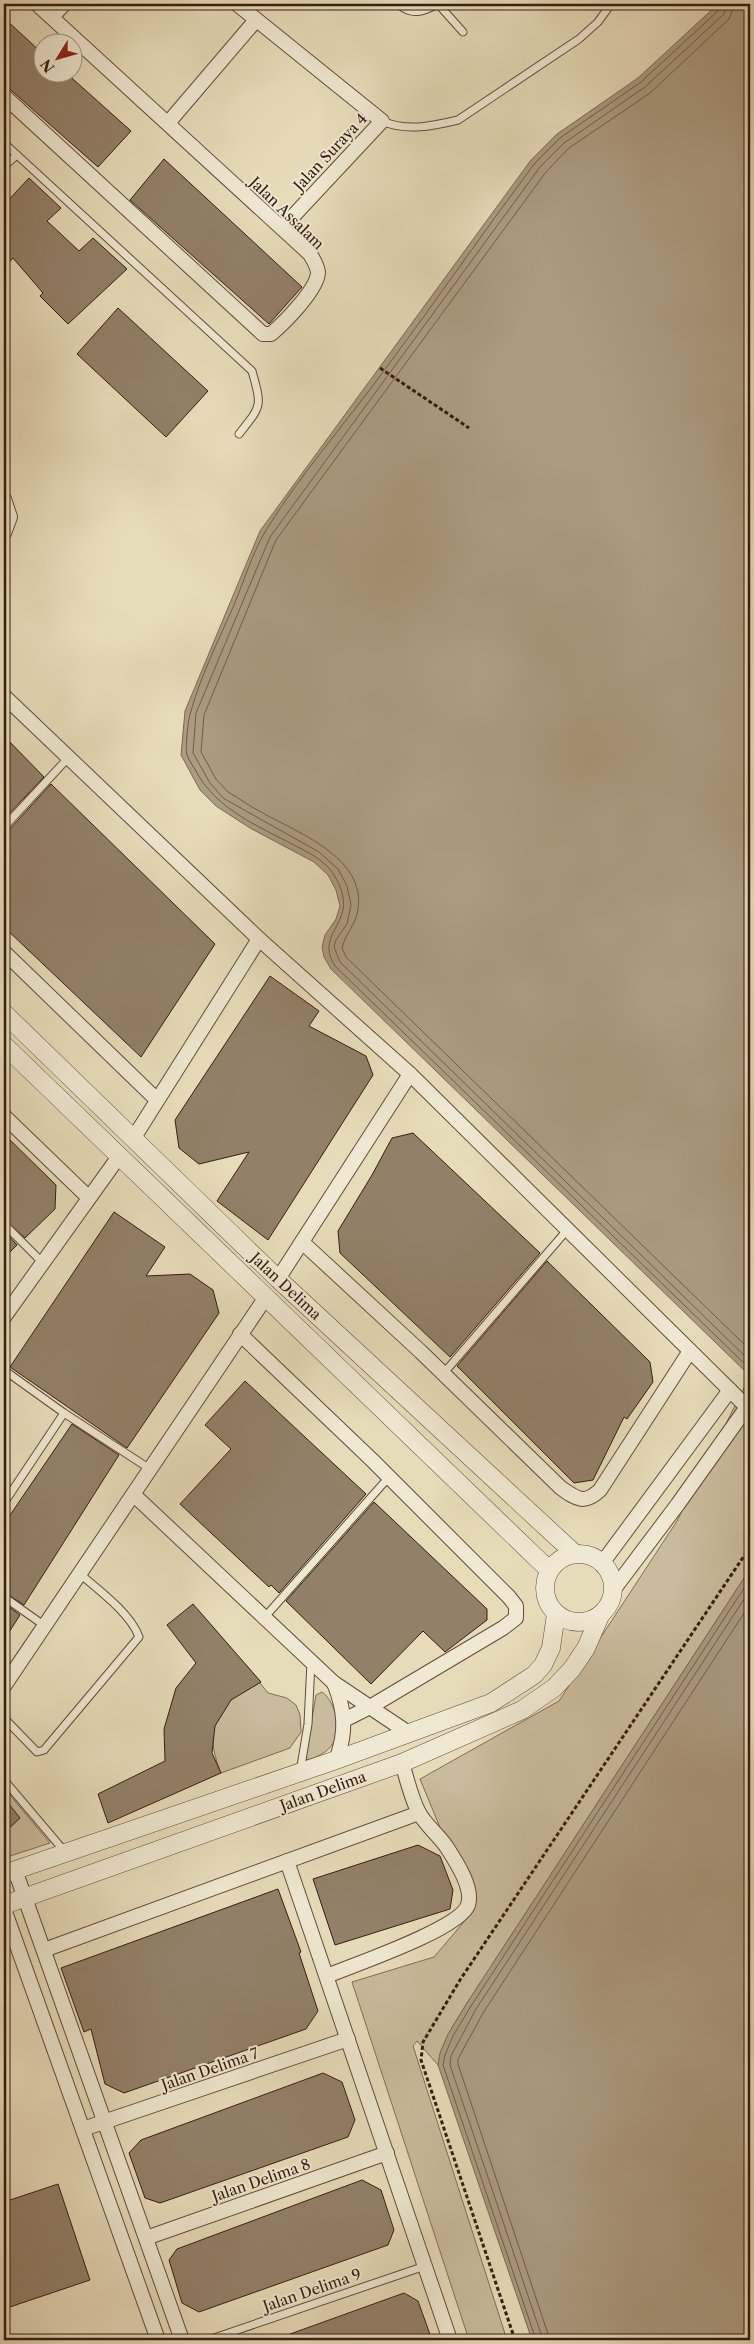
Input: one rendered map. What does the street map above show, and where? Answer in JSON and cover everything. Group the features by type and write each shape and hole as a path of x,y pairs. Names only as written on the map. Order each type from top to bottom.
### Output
{"street":[{"name":"Jalan Assalam","path":"4,96 258,331 266,335 271,334 314,285 318,272 310,254 37,4"},
{"path":"52,17 64,4"},
{"path":"237,4 382,121"},
{"path":"168,124 256,20"},
{"name":"Jalan Suraya 4","path":"282,228 382,121"},
{"path":"4,499 10,517 4,533"},
{"path":"4,696 259,939 410,1074 747,1407 678,1504 614,1589 610,1604 600,1616 586,1622 570,1622 556,1614 547,1601 544,1586 549,1570 559,1559 574,1553 589,1555 603,1562 612,1574 614,1589"},
{"path":"133,1139 259,939"},
{"path":"4,952 157,1100"},
{"name":"Jalan Delima","path":"4,1013 278,1279 574,1553"},
{"name":"Jalan Delima","path":"4,1044 549,1570"},
{"path":"278,1279 410,1074"},
{"path":"4,1116 88,1197"},
{"path":"4,1317 88,1197 120,1156"},
{"path":"302,1242 561,1488 574,1497 583,1500 592,1498 600,1490 690,1351"},
{"path":"4,1686 134,1496 150,1469 266,1297"},
{"path":"240,1334 389,1477 510,1597 518,1612 514,1620 503,1628 370,1707 344,1720"},
{"path":"603,1562 730,1390"},
{"path":"134,1496 334,1683 410,1734"},
{"name":"Jalan Delima","path":"10,1872 336,1760 492,1703 534,1675 543,1665 551,1648 556,1614"},
{"name":"Jalan Delima","path":"4,1905 26,1899 402,1763 522,1710 542,1697 572,1668 586,1648 600,1616"},
{"path":"334,1683 342,1702 344,1720 342,1745 336,1760"},
{"path":"327,1976 433,1933 461,1916 469,1903 466,1884 446,1846 419,1813 402,1763"},
{"path":"44,1950 419,1813"},
{"path":"287,1861 450,2340"},
{"path":"10,1872 26,1899 182,2340"},
{"path":"4,1909 158,2340"},
{"name":"Jalan Delima 7","path":"82,2129 348,2039"},
{"name":"Jalan Delima 8","path":"146,2238 386,2153"}],"lane":[{"path":"398,4 406,10 422,12 438,4 463,32"},
{"path":"382,121 394,126 412,127 436,126 458,120 580,39 598,22 612,4"},
{"path":"4,143 252,371 260,399 255,414 239,434"},
{"path":"4,166 17,155"},
{"path":"4,827 69,757"},
{"path":"4,1224 42,1262"},
{"path":"443,1374 568,1229"},
{"path":"4,1370 64,1413 150,1469"},
{"path":"4,1502 64,1413"},
{"path":"264,1618 389,1477"},
{"path":"4,1718 37,1752 44,1750 139,1637 136,1628 109,1599 80,1574"},
{"path":"4,1597 45,1626"},
{"path":"300,1772 308,1724 311,1662"},
{"path":"4,1780 66,1853"},
{"name":"Jalan Delima 9","path":"208,2340 425,2266"}],"path":[{"path":"380,368 469,428"},
{"path":"515,2340 421,2060 420,2051 423,2042 460,1980 750,1547"}],"shaded area":[{"path":"750,1376 750,1569 453,2025 442,2048 438,2065 417,2041 413,2046 507,2340 469,2340 352,1982 434,1957 474,1910 420,1779 559,1701 677,1521"},
{"path":"256,1678 268,1693 287,1698 296,1705 300,1715 301,1732 290,1748 221,1773 215,1756 213,1742 214,1729 218,1718 233,1698"},
{"path":"322,1692 327,1696 335,1712 338,1729 336,1737 328,1750 314,1758 305,1760 316,1695"},
{"path":"4,1788 50,1843 4,1858"}],"water":[{"path":"718,4 750,4 750,1376 331,969 324,957 322,947 325,935 336,919 340,906 336,890 328,875 314,862 250,828 216,806 200,790 181,755 185,711 260,531 531,160 557,134 638,78"},
{"path":"750,1569 750,2340 532,2340 438,2065 440,2053 448,2034 467,2003"}],"building":[{"path":"4,18 32,44 32,82 76,82 131,131 98,167 4,84"},
{"path":"164,159 302,287 269,324 130,200"},
{"path":"29,178 61,208 47,221 79,251 93,238 127,269 68,324 40,296 43,293 13,258 4,268 4,205"},
{"path":"118,308 208,391 166,437 77,354"},
{"path":"4,736 44,777 4,819"},
{"path":"51,784 215,944 141,1057 4,927 4,832 8,831"},
{"path":"270,976 319,1011 309,1026 366,1056 373,1075 268,1240 217,1201 249,1152 199,1164 179,1148 175,1120"},
{"path":"413,1133 540,1253 450,1357 340,1253 338,1231 392,1138"},
{"path":"4,1134 56,1185 55,1209 25,1238 4,1219"},
{"path":"114,1212 165,1247 146,1276 190,1274 213,1290 219,1313 127,1448 10,1367"},
{"path":"4,1231 17,1245 4,1258"},
{"path":"547,1261 650,1362 653,1382 627,1419 624,1417 593,1480 574,1483 457,1366"},
{"path":"245,1381 366,1494 279,1593 271,1585 269,1587 180,1504 231,1449 205,1425"},
{"path":"72,1424 119,1455 24,1605 4,1592 4,1524"},
{"path":"374,1502 487,1609 487,1620 445,1652 423,1631 371,1684 286,1601"},
{"path":"4,1603 20,1615 4,1640"},
{"path":"193,1604 261,1682 231,1700 215,1726 212,1753 221,1773 108,1823 98,1794 165,1761 164,1729 176,1688 196,1663 167,1625"},
{"path":"4,1798 20,1818 4,1833"},
{"path":"418,1845 440,1856 453,1890 450,1909 335,1945 313,1879"},
{"path":"278,1889 301,1952 299,1953 318,2011 306,2029 124,2093 105,2084 91,2029 84,2032 61,1968"},
{"path":"323,2073 342,2082 355,2120 348,2137 160,2203 145,2198 129,2153 141,2140"},
{"path":"362,2180 381,2190 394,2230 388,2245 199,2312 182,2303 169,2260 177,2249"},
{"path":"58,2184 90,2280 4,2309 4,2202"},
{"path":"404,2293 418,2301 432,2340 279,2340 279,2338"}]}
